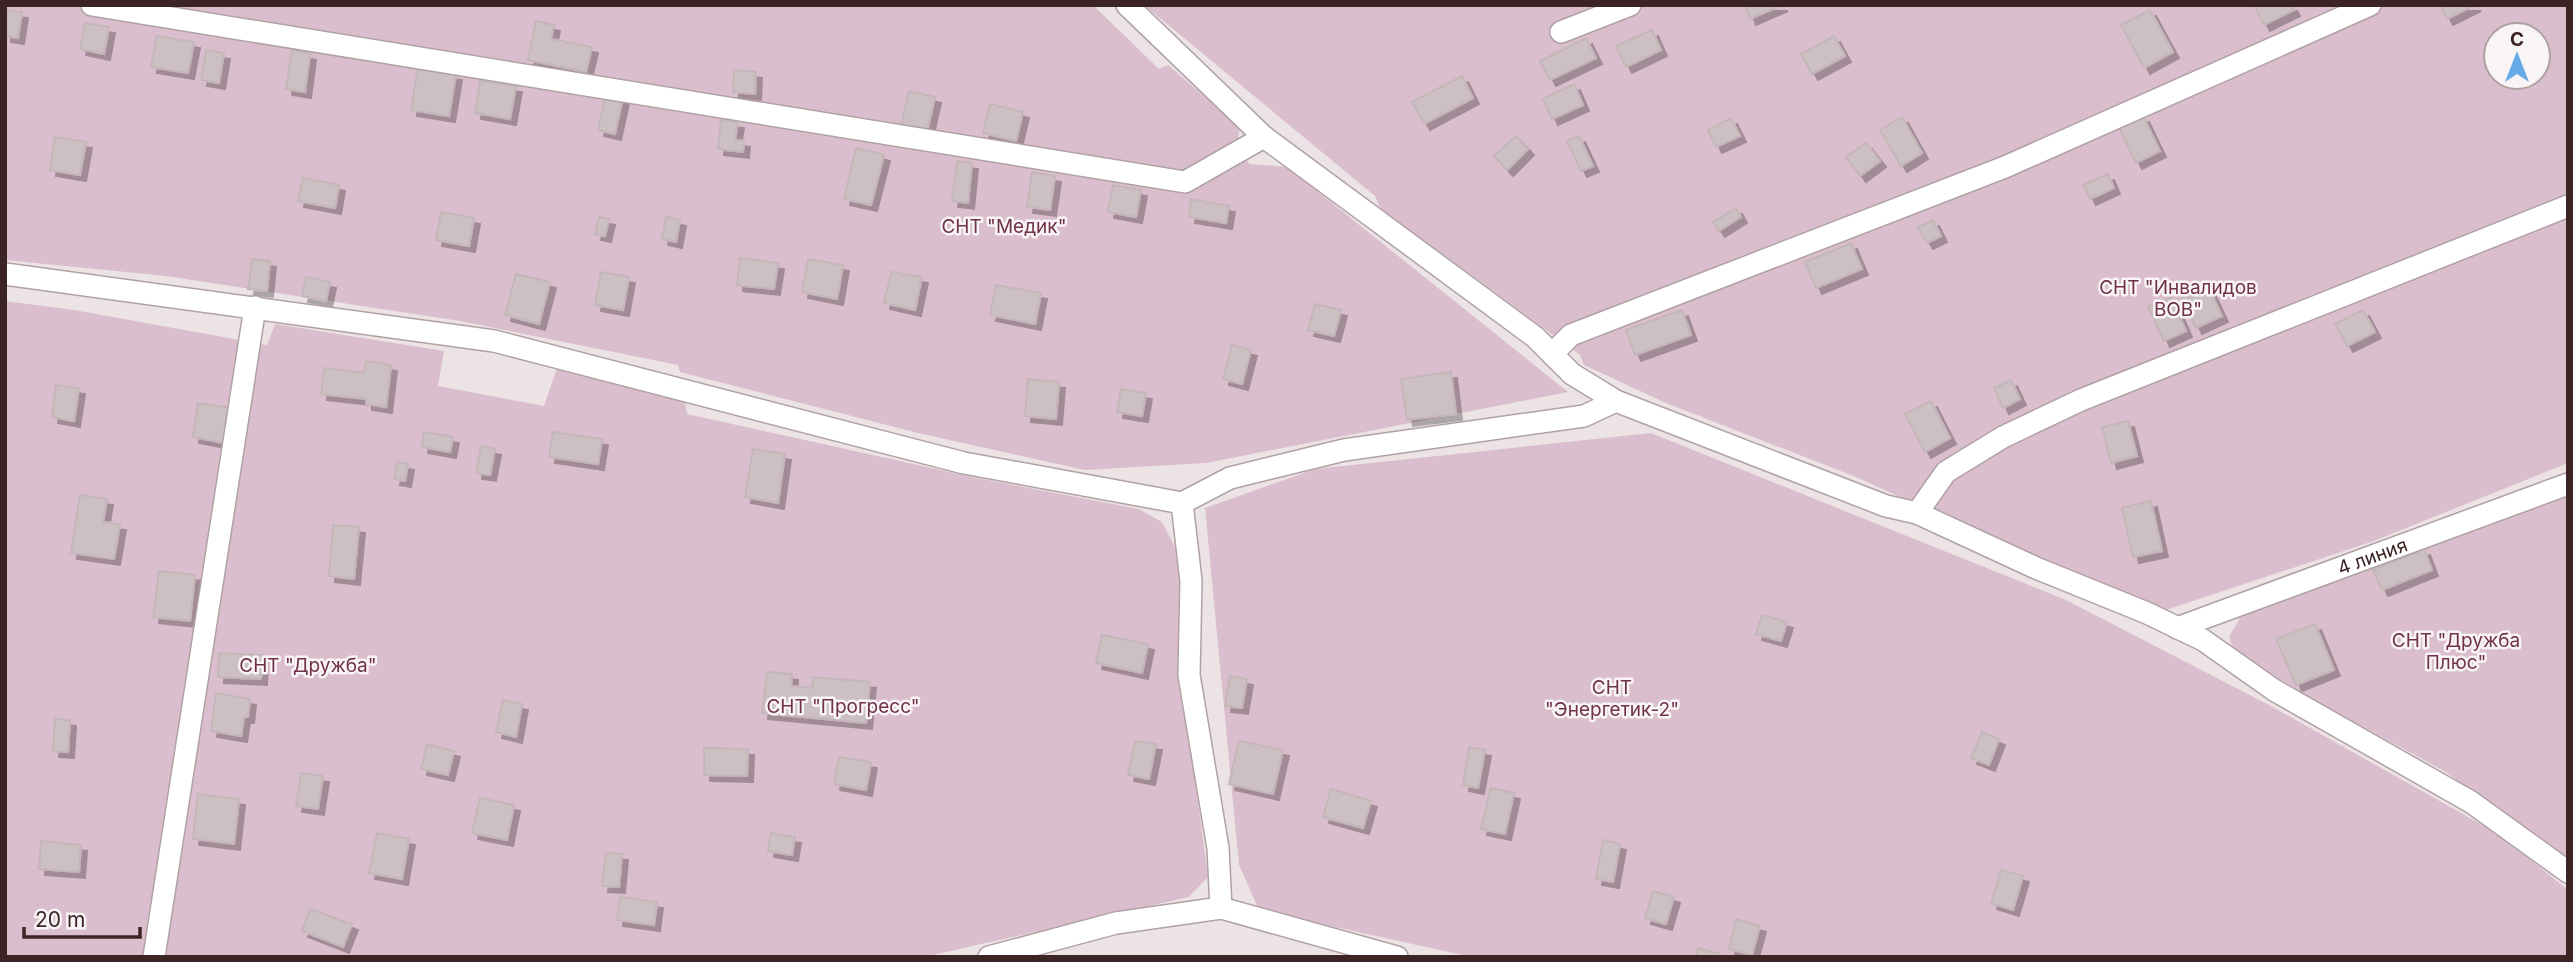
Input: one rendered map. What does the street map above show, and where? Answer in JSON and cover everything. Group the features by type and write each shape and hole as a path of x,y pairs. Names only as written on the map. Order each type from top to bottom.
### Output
{"lane":[{"path":"92,5 1185,182 1264,138"},
{"path":"1127,5 1264,138 1535,337 1572,374 1616,401 1886,506 1917,513 2203,640 2274,690 2471,802 2568,872"},
{"path":"1561,32 1629,5"},
{"path":"1552,354 1571,335 2005,166 2370,5"},
{"path":"1917,513 1946,472 2003,437 2081,400 2568,206"},
{"path":"5,274 494,341 964,463 1182,503 1230,478 1344,450 1584,416 1616,401"},
{"path":"154,957 255,307"},
{"name":"4 линия","path":"2176,628 2568,484"},
{"path":"1182,503 1191,581 1189,675 1218,848 1221,908"},
{"path":"989,957 1116,923 1221,908 1396,957"}],"green space":[{"name":"СНТ \"Медик\"","path":"5,5 1093,5 1159,69 1168,65 1240,127 1236,148 1250,164 1287,167 1568,392 1206,463 1085,470 918,433 680,372 678,365 460,321 166,276 5,260"},
{"name":"СНТ \"Инвалидов ВОВ\"","path":"1144,5 2568,5 2568,463 2374,541 2157,613 1856,477 1666,403 1584,365 1580,355 1380,208 1375,196"},
{"path":"5,301 74,310 267,345 275,324 444,351 438,386 544,406 557,368 684,395 687,414 972,477 1139,509 1162,522 1180,557 1183,688 1208,877 1189,897 924,957 5,957"},
{"name":"СНТ \"Энергетик-2\"","path":"1651,433 2066,600 2269,705 2500,835 2568,890 2568,957 1471,957 1259,910 1239,865 1205,508 1315,469"},
{"name":"СНТ \"Дружба Плюс\"","path":"2568,487 2568,863 2446,772 2325,706 2234,652 2229,637 2242,614"}],"building":[{"path":"1745,5 1782,5 1750,19"},
{"path":"2254,5 2291,5 2294,10 2264,25"},
{"path":"2440,5 2475,5 2447,19"},
{"path":"5,10 22,12 18,38 5,36"},
{"path":"2150,10 2173,52 2144,68 2121,25"},
{"path":"536,21 554,25 551,39 592,47 586,72 528,60"},
{"path":"85,23 109,27 104,54 80,49"},
{"path":"1652,30 1661,50 1626,67 1616,46"},
{"path":"157,36 194,42 188,73 151,67"},
{"path":"1834,36 1845,56 1812,74 1801,54"},
{"path":"1586,38 1596,58 1550,80 1540,61"},
{"path":"206,50 224,53 219,83 201,80"},
{"path":"292,50 310,54 305,92 286,89"},
{"path":"418,68 456,74 449,116 411,110"},
{"path":"734,70 756,72 755,94 733,92"},
{"path":"1462,76 1473,98 1424,124 1412,102"},
{"path":"480,81 516,86 510,119 475,113"},
{"path":"1574,84 1583,105 1552,119 1543,99"},
{"path":"909,91 935,97 927,132 901,126"},
{"path":"606,94 623,97 615,134 598,130"},
{"path":"990,104 1023,112 1016,141 983,133"},
{"path":"2143,116 2160,151 2136,163 2119,128"},
{"path":"1902,117 1922,153 1901,166 1880,130"},
{"path":"1731,118 1740,136 1716,147 1708,130"},
{"path":"721,120 738,122 735,140 744,141 743,152 718,149"},
{"path":"1516,136 1528,149 1507,170 1494,156"},
{"path":"1579,136 1593,166 1581,171 1567,141"},
{"path":"55,137 86,142 80,175 50,170"},
{"path":"1866,143 1880,161 1860,176 1846,157"},
{"path":"856,148 884,155 871,205 844,199"},
{"path":"957,161 972,163 968,203 952,201"},
{"path":"1032,172 1055,176 1050,210 1027,207"},
{"path":"2108,174 2114,188 2090,199 2083,185"},
{"path":"303,178 339,185 335,208 298,201"},
{"path":"1113,185 1141,190 1136,217 1108,212"},
{"path":"1191,199 1229,206 1226,223 1189,217"},
{"path":"1736,208 1741,217 1719,231 1713,222"},
{"path":"441,212 474,218 469,246 436,240"},
{"path":"599,217 609,219 605,236 595,234"},
{"path":"666,217 680,220 676,242 662,239"},
{"path":"1933,220 1941,236 1927,243 1918,227"},
{"path":"1851,243 1862,269 1816,288 1805,262"},
{"path":"740,258 778,263 774,289 737,285"},
{"path":"252,259 270,261 267,291 248,289"},
{"path":"808,259 843,265 837,299 802,292"},
{"path":"601,272 629,277 623,310 595,305"},
{"path":"891,272 922,277 915,310 884,303"},
{"path":"516,274 550,282 539,324 505,315"},
{"path":"306,277 330,282 326,301 302,296"},
{"path":"2207,284 2222,316 2196,328 2181,296"},
{"path":"996,285 1041,293 1035,324 990,315"},
{"path":"2171,297 2186,331 2164,341 2148,307"},
{"path":"1315,304 1341,310 1334,336 1308,330"},
{"path":"1682,310 1691,335 1635,355 1626,330"},
{"path":"2363,310 2375,332 2347,346 2335,324"},
{"path":"1232,345 1251,350 1242,384 1223,379"},
{"path":"366,361 391,365 386,407 366,404 366,399 321,394 324,368 364,373"},
{"path":"1451,372 1456,414 1407,420 1401,379"},
{"path":"1028,379 1059,382 1056,419 1025,416"},
{"path":"2011,380 2020,399 2003,408 1994,388"},
{"path":"56,385 79,388 74,421 52,417"},
{"path":"1121,389 1146,393 1142,416 1117,412"},
{"path":"1931,401 1950,438 1925,452 1905,414"},
{"path":"198,403 231,408 225,443 193,437"},
{"path":"2128,421 2137,456 2111,463 2102,427"},
{"path":"424,432 453,437 450,452 422,447"},
{"path":"553,432 602,439 598,464 549,457"},
{"path":"481,446 495,449 490,475 476,473"},
{"path":"753,449 785,454 778,503 745,497"},
{"path":"397,462 408,464 405,481 394,479"},
{"path":"80,495 107,499 103,522 120,524 114,559 71,553"},
{"path":"2151,501 2162,551 2133,557 2122,508"},
{"path":"333,525 359,527 354,579 329,576"},
{"path":"2424,549 2432,570 2382,590 2373,570"},
{"path":"159,571 195,575 190,621 153,617"},
{"path":"1762,615 1787,622 1781,641 1756,634"},
{"path":"2315,624 2334,670 2296,685 2276,639"},
{"path":"1102,635 1148,644 1142,673 1096,663"},
{"path":"219,653 262,655 261,679 218,677"},
{"path":"767,672 792,674 791,686 812,688 813,677 870,682 866,723 762,713"},
{"path":"1230,676 1247,679 1242,708 1225,706"},
{"path":"216,693 250,699 248,717 244,717 241,736 211,731"},
{"path":"503,700 522,704 516,737 496,732"},
{"path":"55,719 70,720 68,752 53,751"},
{"path":"1982,732 1999,739 1989,765 1971,758"},
{"path":"1135,741 1156,744 1149,779 1128,775"},
{"path":"1239,741 1283,750 1273,794 1229,784"},
{"path":"427,744 454,751 448,775 421,769"},
{"path":"1469,747 1485,750 1478,788 1463,785"},
{"path":"704,748 748,749 747,776 704,775"},
{"path":"839,757 871,762 866,790 834,784"},
{"path":"301,773 323,776 318,809 296,806"},
{"path":"1491,788 1514,793 1505,834 1481,829"},
{"path":"1331,789 1371,801 1363,828 1323,817"},
{"path":"198,794 239,799 234,844 193,839"},
{"path":"480,798 514,805 507,840 472,833"},
{"path":"377,833 409,839 402,879 369,873"},
{"path":"771,833 795,837 792,855 768,851"},
{"path":"1603,840 1620,844 1613,882 1596,879"},
{"path":"41,841 81,845 79,872 39,869"},
{"path":"606,853 622,854 619,887 602,886"},
{"path":"2001,870 2023,876 2013,910 1991,903"},
{"path":"1653,891 1674,897 1666,924 1645,918"},
{"path":"620,897 657,902 654,925 617,920"},
{"path":"310,909 352,924 343,947 302,931"},
{"path":"1736,919 1760,926 1752,955 1729,949"},
{"path":"1698,948 1720,954 1719,957 1696,957"}],"park label":[{"name":"СНТ \"Дружба\"","path":"308,665"},
{"name":"СНТ \"Прогресс\"","path":"843,706"}]}
